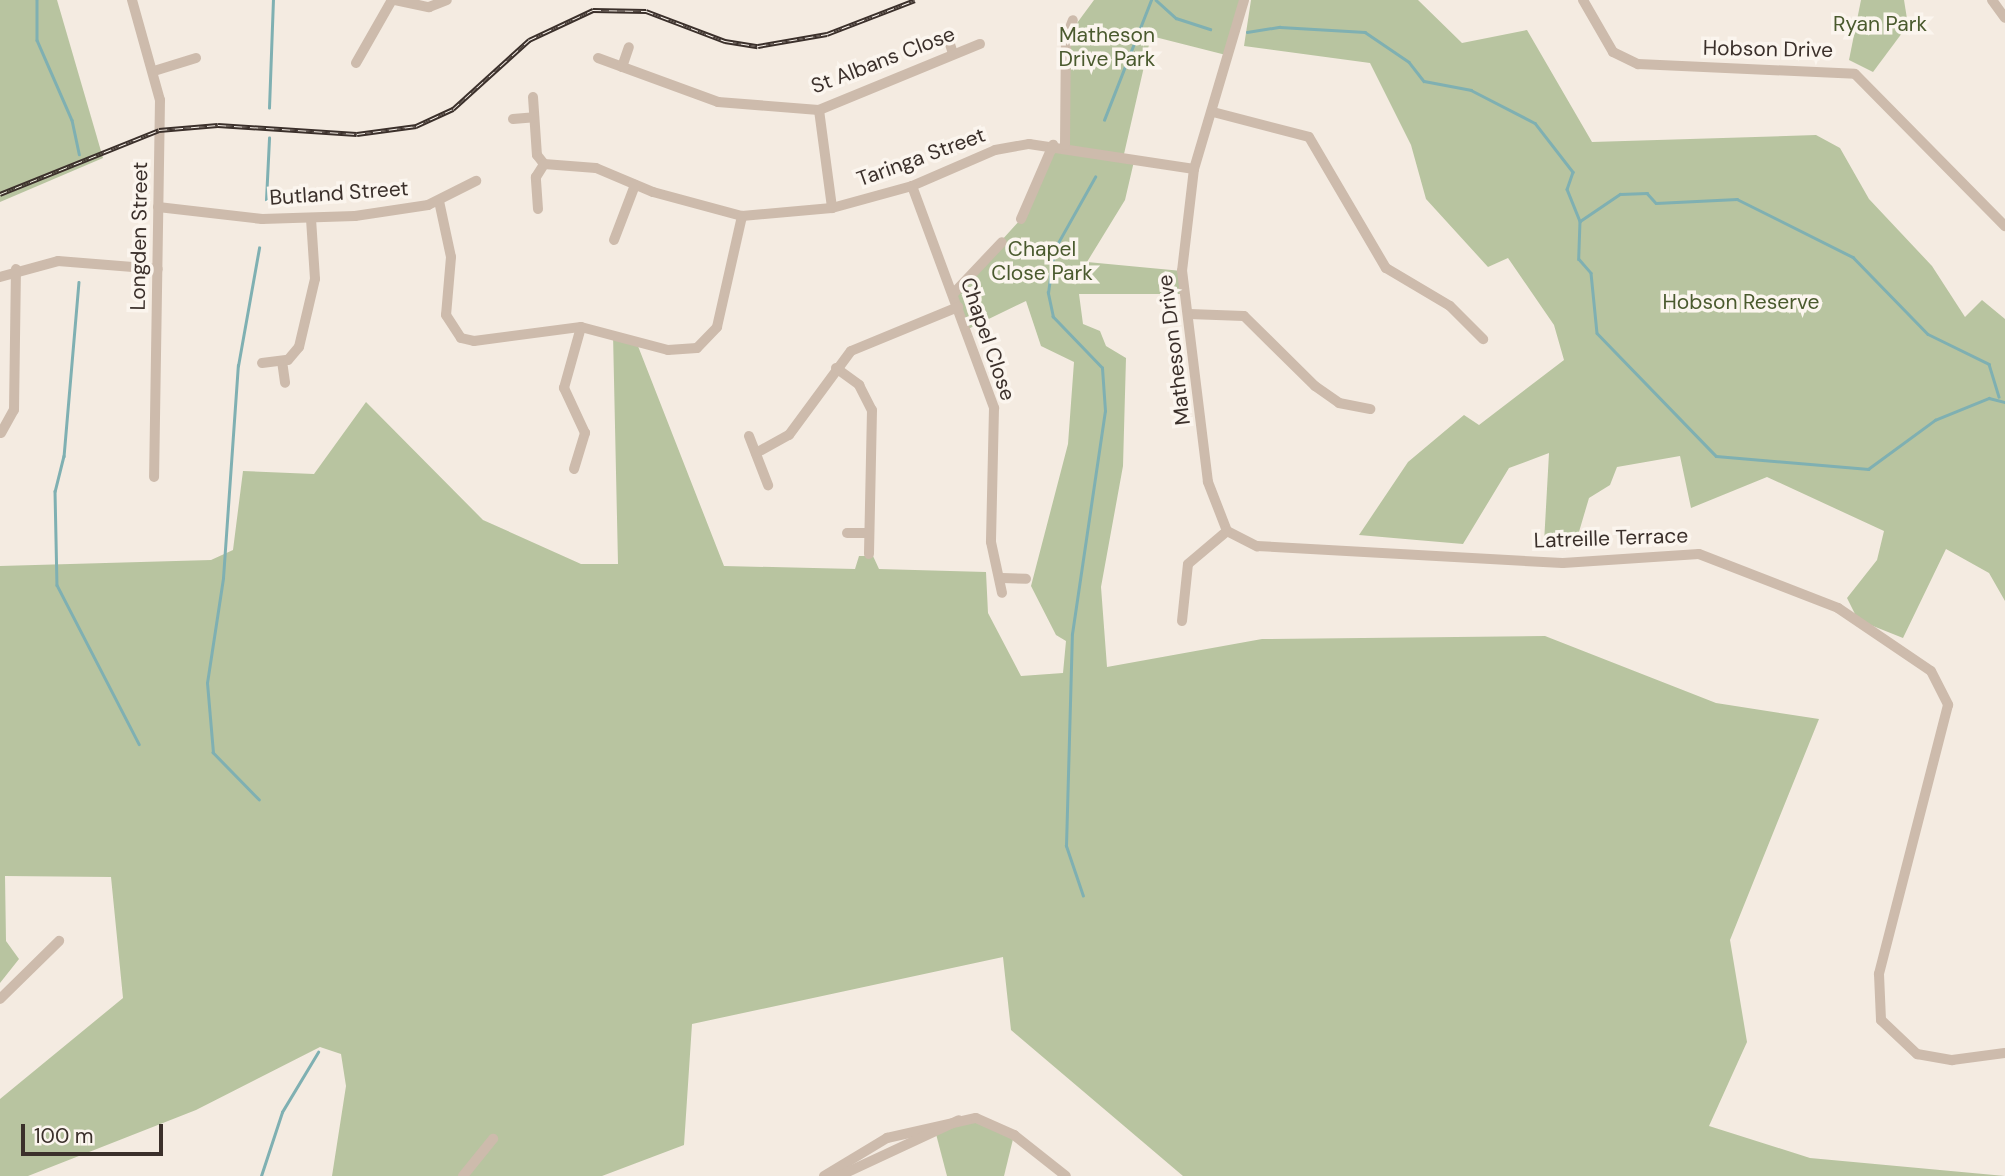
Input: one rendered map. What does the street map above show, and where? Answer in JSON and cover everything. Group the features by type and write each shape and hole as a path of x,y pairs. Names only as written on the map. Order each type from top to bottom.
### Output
{"street":[{"name":"Longden Street","path":"132,0 160,100 154,477"},
{"path":"356,63 393,0 429,7 447,0"},
{"name":"Matheson Drive","path":"1227,531 1208,482 1182,271 1194,169 1244,0"},
{"path":"1992,0 2004,15"},
{"name":"Hobson Drive","path":"1589,2 1613,52 1638,64 1855,74 2005,226"},
{"path":"1065,145 1066,38 1073,20"},
{"path":"947,35 953,54"},
{"name":"St Albans Close","path":"598,58 736,106 818,110 980,44"},
{"path":"622,67 629,47"},
{"path":"154,71 196,58"},
{"path":"533,97 534,117 544,164 536,177 537,209"},
{"path":"818,110 832,208"},
{"path":"1213,112 1309,137 1386,268 1450,306 1483,339"},
{"path":"513,119 534,117"},
{"path":"1021,219 1053,145"},
{"name":"Taringa Street","path":"544,164 577,163 635,185 742,216 832,208 912,186 995,150 1065,145 1194,169"},
{"name":"Butland Street","path":"158,207 310,218 439,201 476,181"},
{"path":"614,240 635,185"},
{"name":"Chapel Close","path":"912,186 994,408 991,542 1002,578 1002,593"},
{"path":"439,201 451,257 446,315 461,338 581,327 668,350 707,341 725,300 742,216"},
{"path":"262,363 282,361 298,350 314,288 310,218"},
{"path":"953,294 1002,242"},
{"path":"0,277 16,270 58,261 158,269"},
{"path":"1,433 14,410 16,270"},
{"path":"757,453 789,435 836,368 864,344 958,307"},
{"path":"1189,314 1244,316 1315,386 1339,402 1370,409"},
{"path":"574,469 585,433 564,388 581,327"},
{"path":"282,361 285,383"},
{"path":"836,368 859,385 872,411 869,554"},
{"path":"749,436 768,485"},
{"path":"1182,621 1188,564 1227,531"},
{"name":"Latreille Terrace","path":"1227,531 1257,546 1563,563 1699,554 1838,608 1931,671 1948,705 1879,974 1881,1020 1917,1054 1952,1060 2005,1054"},
{"path":"847,533 869,533"},
{"path":"1002,578 1026,579"},
{"path":"0,999 59,941"},
{"path":"824,1176 887,1138 961,1119 976,1118 1014,1135 1066,1176"},
{"path":"839,1176 961,1119"},
{"path":"463,1176 494,1139"}],"green space":[{"path":"0,0 57,0 103,158 0,202"},
{"path":"1094,0 1244,0 1226,55 1151,36 1124,154 1135,157 1125,200 1087,262 1182,271 1187,294 1079,294 1083,324 1100,331 1106,346 1126,358 1123,466 1101,587 1107,667 1262,639 1545,636 1716,703 1819,719 1730,940 1747,1042 1709,1126 1810,1158 2005,1176 1183,1176 1011,1030 1003,957 692,1024 684,1145 602,1176 332,1176 346,1086 341,1054 320,1047 196,1110 28,1176 0,1176 0,1099 123,998 111,877 5,876 6,941 19,959 0,983 0,566 211,560 233,550 243,471 314,474 366,402 483,520 581,564 618,564 613,334 636,341 724,566 855,569 859,556 873,556 879,569 986,572 988,613 1021,676 1063,673 1066,641 1056,635 1031,586 1068,444 1074,362 1041,346 1026,301 966,330 953,294 1021,219 1048,158 1065,145 1066,38"},
{"name":"Hobson Reserve","path":"1251,0 1418,0 1462,43 1527,30 1592,142 1816,135 1840,148 1869,199 1932,266 1965,317 1982,300 2005,319 2005,601 1989,573 1946,549 1903,638 1858,620 1847,598 1877,560 1884,531 1767,477 1691,508 1680,456 1617,467 1610,485 1589,498 1576,542 1544,543 1549,453 1509,468 1463,544 1359,535 1408,462 1464,415 1479,425 1564,360 1554,325 1508,258 1488,267 1426,199 1411,145 1370,63 1244,46"},
{"name":"Ryan Park","path":"1861,0 1904,0 1908,25 1873,72 1849,60"},
{"path":"976,1118 1014,1135 1004,1176 947,1176 936,1134"}],"waterway":[{"path":"37,0 37,40 72,120 79,154"},
{"path":"269,108 273,0"},
{"path":"1104,120 1151,0"},
{"path":"1156,0 1176,18 1210,29"},
{"path":"1247,32 1280,27 1365,32 1409,62 1424,81 1471,90 1535,123 1573,172 1567,189 1580,221 1579,259 1591,273 1597,333 1716,456 1868,469 1935,420 1989,398 2005,402"},
{"path":"266,200 269,138"},
{"path":"1083,896 1066,846 1072,634 1105,411 1102,368 1053,317 1048,293 1054,250 1095,177"},
{"path":"1580,221 1620,194 1647,193 1656,203 1737,199 1853,257 1928,334 1989,364 1999,396"},
{"path":"259,248 238,366 223,578 207,683 213,753 259,800"},
{"path":"79,282 64,456 55,491 57,585 139,744"},
{"path":"261,1176 282,1112 318,1052"}],"railway":[{"path":"0,194 159,130 218,125 357,134 416,126 453,109 529,40 593,10 646,11 725,41 758,46 827,34 915,0"}],"park label":[{"name":"Matheson Drive Park","path":"1107,47"},
{"name":"Chapel Close Park","path":"1042,261"}]}
